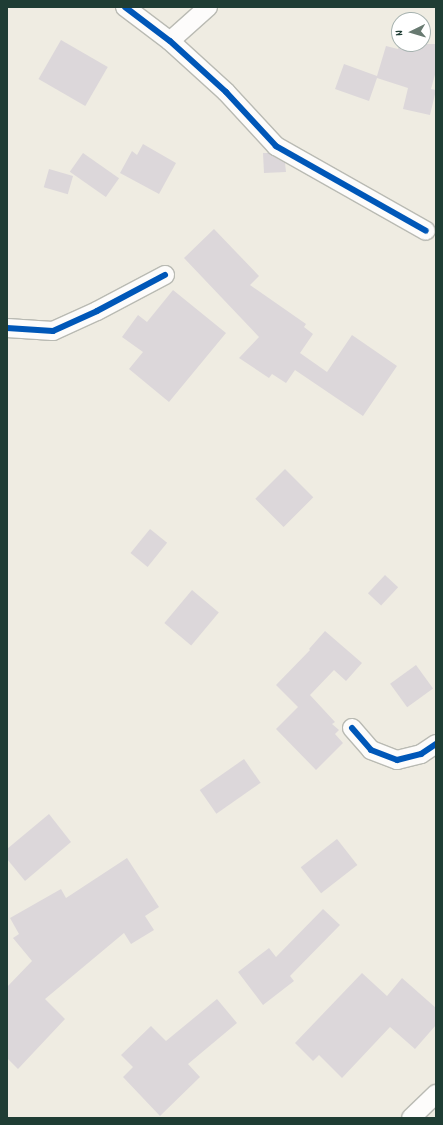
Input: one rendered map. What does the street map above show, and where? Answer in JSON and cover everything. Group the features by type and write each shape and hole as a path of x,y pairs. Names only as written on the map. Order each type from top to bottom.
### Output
{"street":[{"path":"125,7 170,41 226,92 276,146 426,231"},
{"path":"170,41 208,7"},
{"path":"7,328 52,330 97,311 164,275"},
{"path":"352,728 371,750 397,760 421,754 436,744"},
{"path":"411,1118 436,1094"}],"building":[{"path":"61,40 108,67 85,106 38,79"},
{"path":"431,44 436,44 436,71 431,89 436,90 430,115 403,109 408,88 377,78 369,101 335,89 344,64 377,76 386,46 391,47 391,52 431,52"},
{"path":"143,144 176,163 159,194 120,173 132,151 137,155"},
{"path":"83,153 119,178 106,197 70,172"},
{"path":"263,153 268,153 285,163 286,172 264,173"},
{"path":"49,169 73,176 68,194 44,187"},
{"path":"214,229 259,276 250,285 306,324 304,327 313,334 300,353 327,372 352,335 397,366 363,416 295,370 286,383 272,374 269,378 239,358 259,337 184,258"},
{"path":"173,290 226,333 169,402 129,369 143,352 122,337 138,315 147,322"},
{"path":"285,469 313,497 284,527 255,499"},
{"path":"150,529 167,543 148,567 130,553"},
{"path":"385,575 398,587 381,606 368,593"},
{"path":"192,590 219,612 191,645 164,623"},
{"path":"325,631 362,663 346,681 334,670 310,695 335,722 332,724 339,730 335,734 343,743 316,770 276,729 298,707 276,685 310,650 309,649"},
{"path":"416,665 433,688 407,707 390,684"},
{"path":"244,759 261,783 216,814 200,790"},
{"path":"49,814 71,842 25,881 7,859 7,849"},
{"path":"337,839 357,865 321,893 301,867"},
{"path":"127,858 159,907 145,916 154,930 131,944 124,933 45,999 65,1019 18,1069 7,1058 7,987 32,961 13,938 19,934 10,918 61,889 66,898"},
{"path":"323,909 340,925 290,976 294,981 263,1005 238,972 269,948 276,957"},
{"path":"362,973 387,996 402,978 436,1008 436,1025 415,1049 390,1027 342,1078 319,1055 313,1061 295,1043"},
{"path":"217,999 237,1023 188,1064 200,1077 160,1116 123,1077 133,1067 121,1055 151,1026 166,1041"}],"cycle path":[{"path":"125,7 170,41 226,92 276,146 426,231"},
{"path":"7,328 53,331 97,311 165,275"},
{"path":"352,728 371,750 397,760 421,754 436,744"}]}
